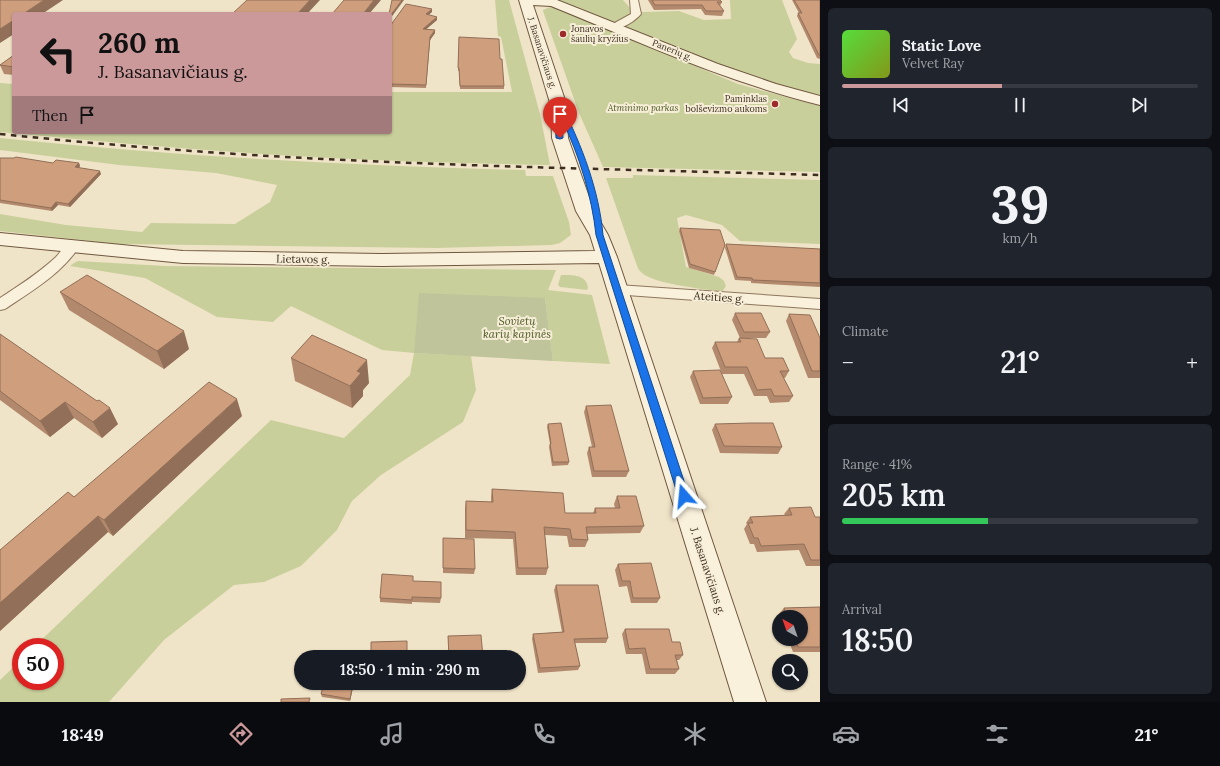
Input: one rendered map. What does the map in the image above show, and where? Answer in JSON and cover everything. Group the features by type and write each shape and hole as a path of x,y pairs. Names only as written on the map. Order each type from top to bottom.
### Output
{"main road":[{"name":"Panerių g.","path":"525,1 553,3 712,67 771,87 820,101"},
{"name":"J. Basanavičiaus g.","path":"525,1 559,106 560,138 585,211 603,246 618,290 750,702"},
{"name":"Lietavos g.","path":"0,239 72,247 207,258 382,260 603,246"}],"street":[{"path":"614,27 633,18 636,14 634,0"},
{"path":"0,305 38,280 63,258 72,247"},
{"name":"Ateities g.","path":"618,290 820,304"}],"green space":[{"path":"495,0 509,0 540,114 550,165 349,159 149,146 21,134 392,134 392,92 512,92 501,37 498,36"},
{"path":"558,0 623,0 631,9 642,12 679,11 704,20 731,19 730,0 782,0 797,39 789,52 793,58 808,63 820,64 820,98 753,79 627,29 626,27 628,24 610,21"},
{"name":"Atminimo parkas","path":"550,7 560,9 738,84 820,106 820,172 603,167 579,113 543,11"},
{"path":"0,83 12,84 12,133 0,132"},
{"path":"0,138 131,150 262,159 394,166 525,170 526,176 553,176 569,222 571,235 560,243 552,245 436,248 118,244 0,231 0,214 66,225 142,232 151,223 235,224 270,202 277,185 216,173 119,165 0,150"},
{"path":"633,175 820,180 820,244 740,241 722,225 686,215 677,218 686,267 719,277 724,281 726,286 722,292 680,286 648,277 640,271 636,264 606,178 633,178"},
{"path":"78,261 165,266 556,270 548,290 592,295 610,364 553,361 545,298 414,353 382,350 291,306 273,322 217,317 145,278 70,266"},
{"path":"561,275 574,275 582,278 587,283 587,290 560,287 558,285"},
{"name":"Sovietų karių kapinės","path":"419,293 545,298 553,361 414,353"},
{"path":"414,353 471,356 476,390 463,422 381,475 352,501 337,530 301,566 264,582 234,585 164,640 109,702 0,702 0,680 12,669 12,690 64,690 64,638 43,638 271,420 344,438 410,375"}],"building":[{"path":"0,0 44,0 26,12 12,12 12,21 0,29"},
{"path":"247,0 310,0 299,12 234,12"},
{"path":"344,0 374,0 365,12 334,12"},
{"path":"392,0 402,0 392,13 389,12"},
{"path":"652,0 720,0 722,2 717,2 724,11 706,11 702,5 655,5"},
{"path":"794,0 820,0 820,55 798,13 802,13"},
{"path":"406,4 432,9 426,14 437,17 423,29 435,30 430,37 426,85 392,84 392,23"},
{"path":"459,37 499,39 504,86 460,86 458,68"},
{"path":"12,56 12,67 0,65"},
{"path":"16,157 53,163 56,160 79,163 75,167 100,171 68,204 56,202 51,208 0,200 0,158"},
{"path":"680,228 720,230 725,245 715,272 690,264"},
{"path":"726,244 820,249 820,283 753,280 752,278 737,277"},
{"path":"87,275 184,331 157,351 60,292"},
{"path":"735,313 761,313 770,332 744,332"},
{"path":"789,314 810,315 820,338 820,371 812,371"},
{"path":"0,334 97,401 99,400 110,408 93,422 65,402 40,421 0,391"},
{"path":"312,335 367,360 357,371 361,373 350,386 291,358"},
{"path":"739,338 757,339 765,358 783,358 789,371 780,371 793,396 774,396 771,389 757,390 747,367 725,367 715,342 741,342"},
{"path":"720,370 732,397 703,398 693,371"},
{"path":"209,382 237,399 104,520 98,516 0,603 0,550 68,492 74,497"},
{"path":"611,405 629,471 594,471 589,447 595,447 586,406"},
{"path":"561,423 569,462 553,462 548,424"},
{"path":"773,423 782,447 724,446 715,424"},
{"path":"492,489 563,493 565,513 596,513 595,508 620,508 617,496 636,496 644,526 586,527 588,540 572,539 570,529 544,527 548,568 518,568 515,532 466,530 466,501 493,502"},
{"path":"811,507 815,517 820,517 820,560 811,560 804,544 761,546 758,538 754,538 748,523 753,523 750,517 792,515 789,508"},
{"path":"443,538 474,539 475,569 443,568"},
{"path":"651,563 660,598 633,598 630,581 622,581 618,564"},
{"path":"382,574 413,576 413,581 441,582 441,598 412,597 412,600 380,598"},
{"path":"556,585 598,585 608,638 574,639 580,666 540,668 533,634 564,632"},
{"path":"820,607 820,647 798,646 808,646 808,610 785,610 784,608"},
{"path":"625,629 669,629 672,642 680,642 683,655 675,655 679,669 650,669 645,648 629,649"},
{"path":"481,635 482,650 449,650 448,636"},
{"path":"407,641 407,650 371,650 371,642"},
{"path":"322,690 352,690 350,699 321,694"},
{"path":"310,698 309,702 281,702 281,699"}],"railway":[{"path":"0,134 206,152 359,161 820,175"}],"place":[{"name":"Jonavos šaulių kryžius","path":"563,34"},
{"name":"Paminklas bolševizmo aukoms","path":"775,104"}],"route":[{"path":"560,138 559,106 574,137 597,211 600,235 684,496"}]}
